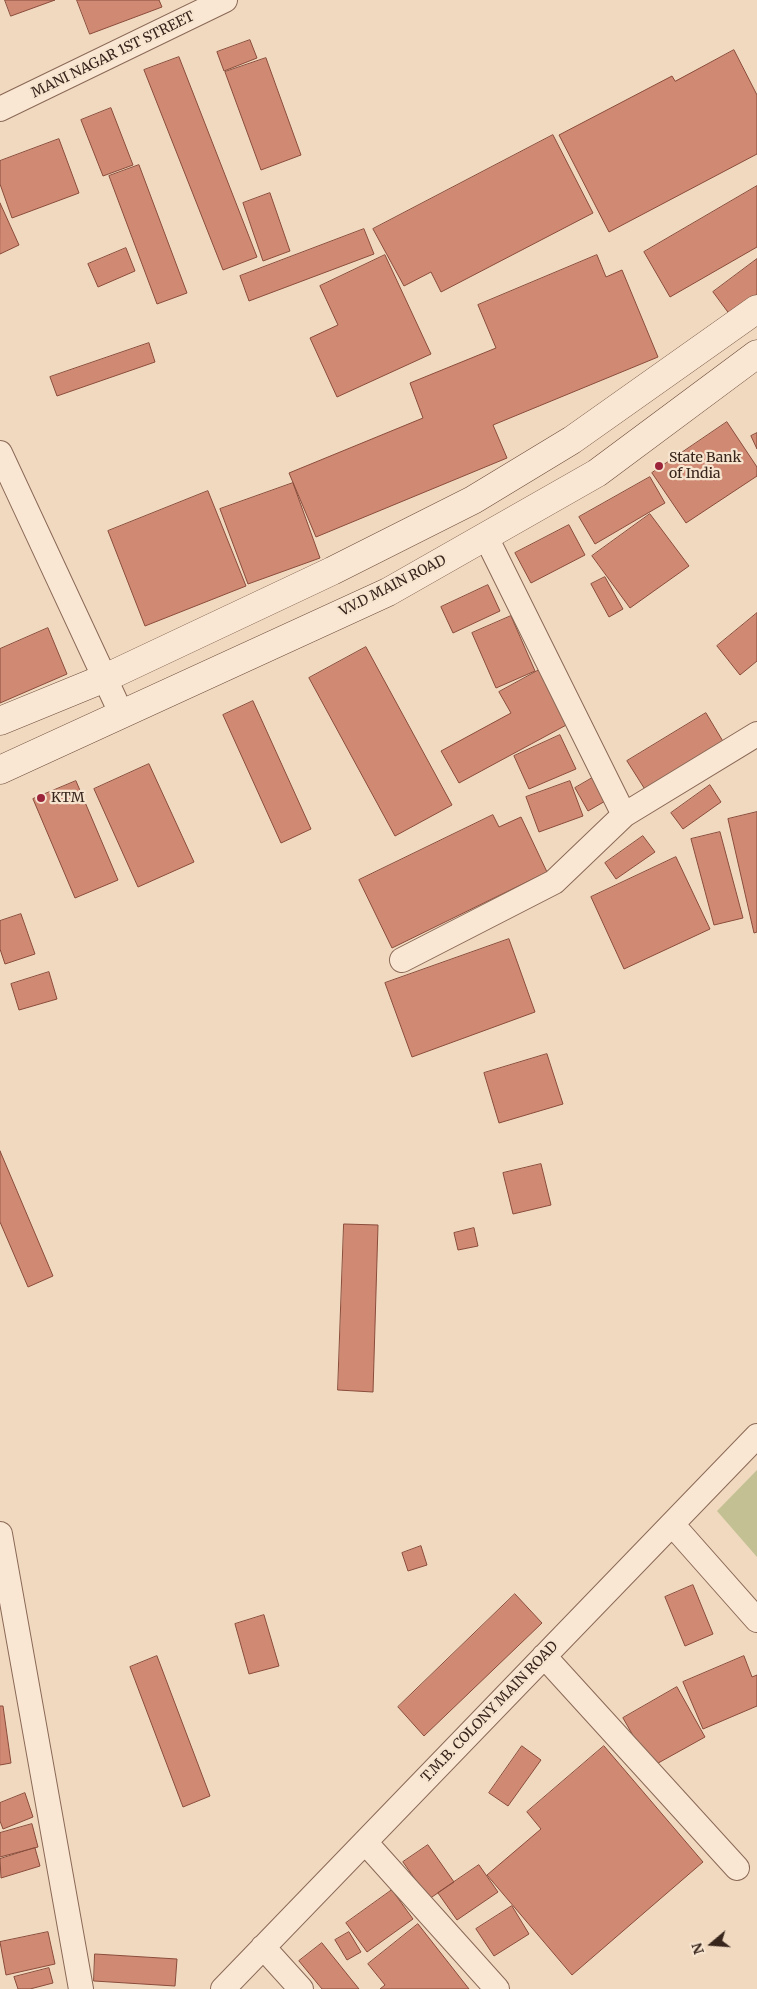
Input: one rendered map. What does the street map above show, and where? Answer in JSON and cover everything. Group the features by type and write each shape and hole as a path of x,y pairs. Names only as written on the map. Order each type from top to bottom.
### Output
{"main road":[{"path":"0,721 105,678 332,571 473,500 572,440 757,309"},
{"name":"V.V.D MAIN ROAD","path":"0,770 388,592 597,473 757,354"},
{"path":"473,500 486,537"}],"street":[{"name":"MANI NAGAR 1ST STREET","path":"0,108 225,0"},
{"path":"0,453 121,713"},
{"path":"486,537 624,815"},
{"path":"402,960 554,882 624,815 757,734"},
{"name":"T.M.B. COLONY MAIN ROAD","path":"223,1989 757,1436"},
{"path":"672,1524 757,1620"},
{"path":"0,1534 81,1989"},
{"path":"544,1656 737,1868"},
{"path":"365,1842 497,1989"},
{"path":"263,1947 301,1989"}],"shaded area":[{"path":"757,1470 757,1557 717,1511"}],"building":[{"path":"5,0 55,0 11,16"},
{"path":"77,0 159,0 162,7 90,34"},
{"path":"250,40 257,58 224,71 217,52"},
{"path":"734,50 757,95 757,154 609,232 559,135 672,76 675,81"},
{"path":"179,57 257,257 223,270 144,70"},
{"path":"266,58 301,155 261,170 225,72"},
{"path":"111,108 133,165 103,176 81,120"},
{"path":"553,135 593,213 441,292 431,272 404,286 373,229"},
{"path":"59,139 79,193 12,218 0,184 0,161"},
{"path":"139,165 187,293 157,304 109,176"},
{"path":"757,186 757,247 670,297 644,252"},
{"path":"270,193 290,251 263,261 243,203"},
{"path":"0,203 19,245 0,254"},
{"path":"364,229 374,254 249,301 240,276"},
{"path":"126,248 135,271 98,287 88,264"},
{"path":"385,255 431,354 337,397 310,338 338,325 320,286"},
{"path":"597,255 606,277 622,270 658,357 493,425 507,458 316,537 289,473 423,418 410,383 496,348 478,305"},
{"path":"757,259 757,301 733,319 713,292"},
{"path":"149,343 155,362 57,396 50,377"},
{"path":"727,422 757,467 757,476 686,523 652,473"},
{"path":"757,433 757,449 751,436"},
{"path":"650,477 665,503 595,544 579,517"},
{"path":"293,483 320,558 248,584 220,509"},
{"path":"208,491 246,586 145,626 108,531"},
{"path":"650,514 689,566 630,608 592,556"},
{"path":"569,525 585,555 531,583 515,553"},
{"path":"605,577 623,609 609,617 591,584"},
{"path":"488,585 500,611 453,633 441,607"},
{"path":"757,613 757,661 740,675 717,646"},
{"path":"511,616 535,671 496,688 472,633"},
{"path":"48,628 67,674 0,703 0,649"},
{"path":"366,647 452,805 395,836 309,678"},
{"path":"541,669 570,723 459,783 441,751 511,713 499,692"},
{"path":"253,701 311,829 281,843 223,715"},
{"path":"706,713 724,743 646,791 627,761"},
{"path":"560,735 576,769 529,789 514,756"},
{"path":"149,764 194,862 138,887 94,789"},
{"path":"594,777 607,800 588,811 575,788"},
{"path":"76,781 118,880 75,898 33,799"},
{"path":"570,781 583,816 539,832 526,797"},
{"path":"710,785 721,802 683,829 671,813"},
{"path":"757,812 757,932 754,933 728,819"},
{"path":"493,815 499,827 521,817 547,872 392,948 359,880"},
{"path":"720,832 743,918 714,925 691,839"},
{"path":"643,836 655,852 616,879 605,863"},
{"path":"676,857 710,929 624,969 591,897"},
{"path":"21,914 35,954 5,964 0,949 0,921"},
{"path":"509,939 535,1012 412,1057 385,983"},
{"path":"49,972 57,999 19,1010 11,984"},
{"path":"547,1054 563,1104 499,1123 484,1073"},
{"path":"0,1151 53,1276 28,1287 0,1222"},
{"path":"541,1164 551,1205 513,1214 503,1173"},
{"path":"344,1224 378,1225 373,1392 338,1390"},
{"path":"474,1228 478,1246 458,1250 454,1233"},
{"path":"421,1546 427,1565 408,1571 402,1553"},
{"path":"693,1585 713,1634 685,1646 665,1597"},
{"path":"515,1594 542,1623 424,1736 398,1707"},
{"path":"264,1615 279,1666 249,1674 235,1624"},
{"path":"157,1656 210,1796 183,1807 130,1667"},
{"path":"744,1656 752,1677 757,1675 757,1706 703,1729 683,1682"},
{"path":"677,1687 705,1737 651,1767 623,1718"},
{"path":"0,1706 3,1706 11,1763 0,1765"},
{"path":"522,1746 541,1760 508,1806 489,1793"},
{"path":"604,1746 703,1862 572,1975 487,1875 541,1829 527,1812"},
{"path":"25,1793 33,1817 3,1829 0,1821 0,1803"},
{"path":"32,1824 38,1847 0,1857 0,1833"},
{"path":"428,1845 454,1882 429,1899 403,1862"},
{"path":"35,1848 40,1866 1,1878 0,1859"},
{"path":"479,1865 498,1892 457,1920 438,1893"},
{"path":"392,1890 413,1919 367,1952 346,1923"},
{"path":"512,1906 529,1934 494,1956 476,1929"},
{"path":"418,1924 469,1989 380,1989 385,1985 368,1964"},
{"path":"48,1932 55,1964 6,1975 0,1942"},
{"path":"349,1932 361,1952 347,1960 335,1940"},
{"path":"322,1943 359,1989 322,1989 299,1961"},
{"path":"95,1954 177,1959 175,1986 94,1981"},
{"path":"49,1968 53,1983 30,1989 18,1989 14,1977"}],"place":[{"name":"State Bank of India","path":"659,466"},
{"name":"KTM","path":"41,798"}]}
